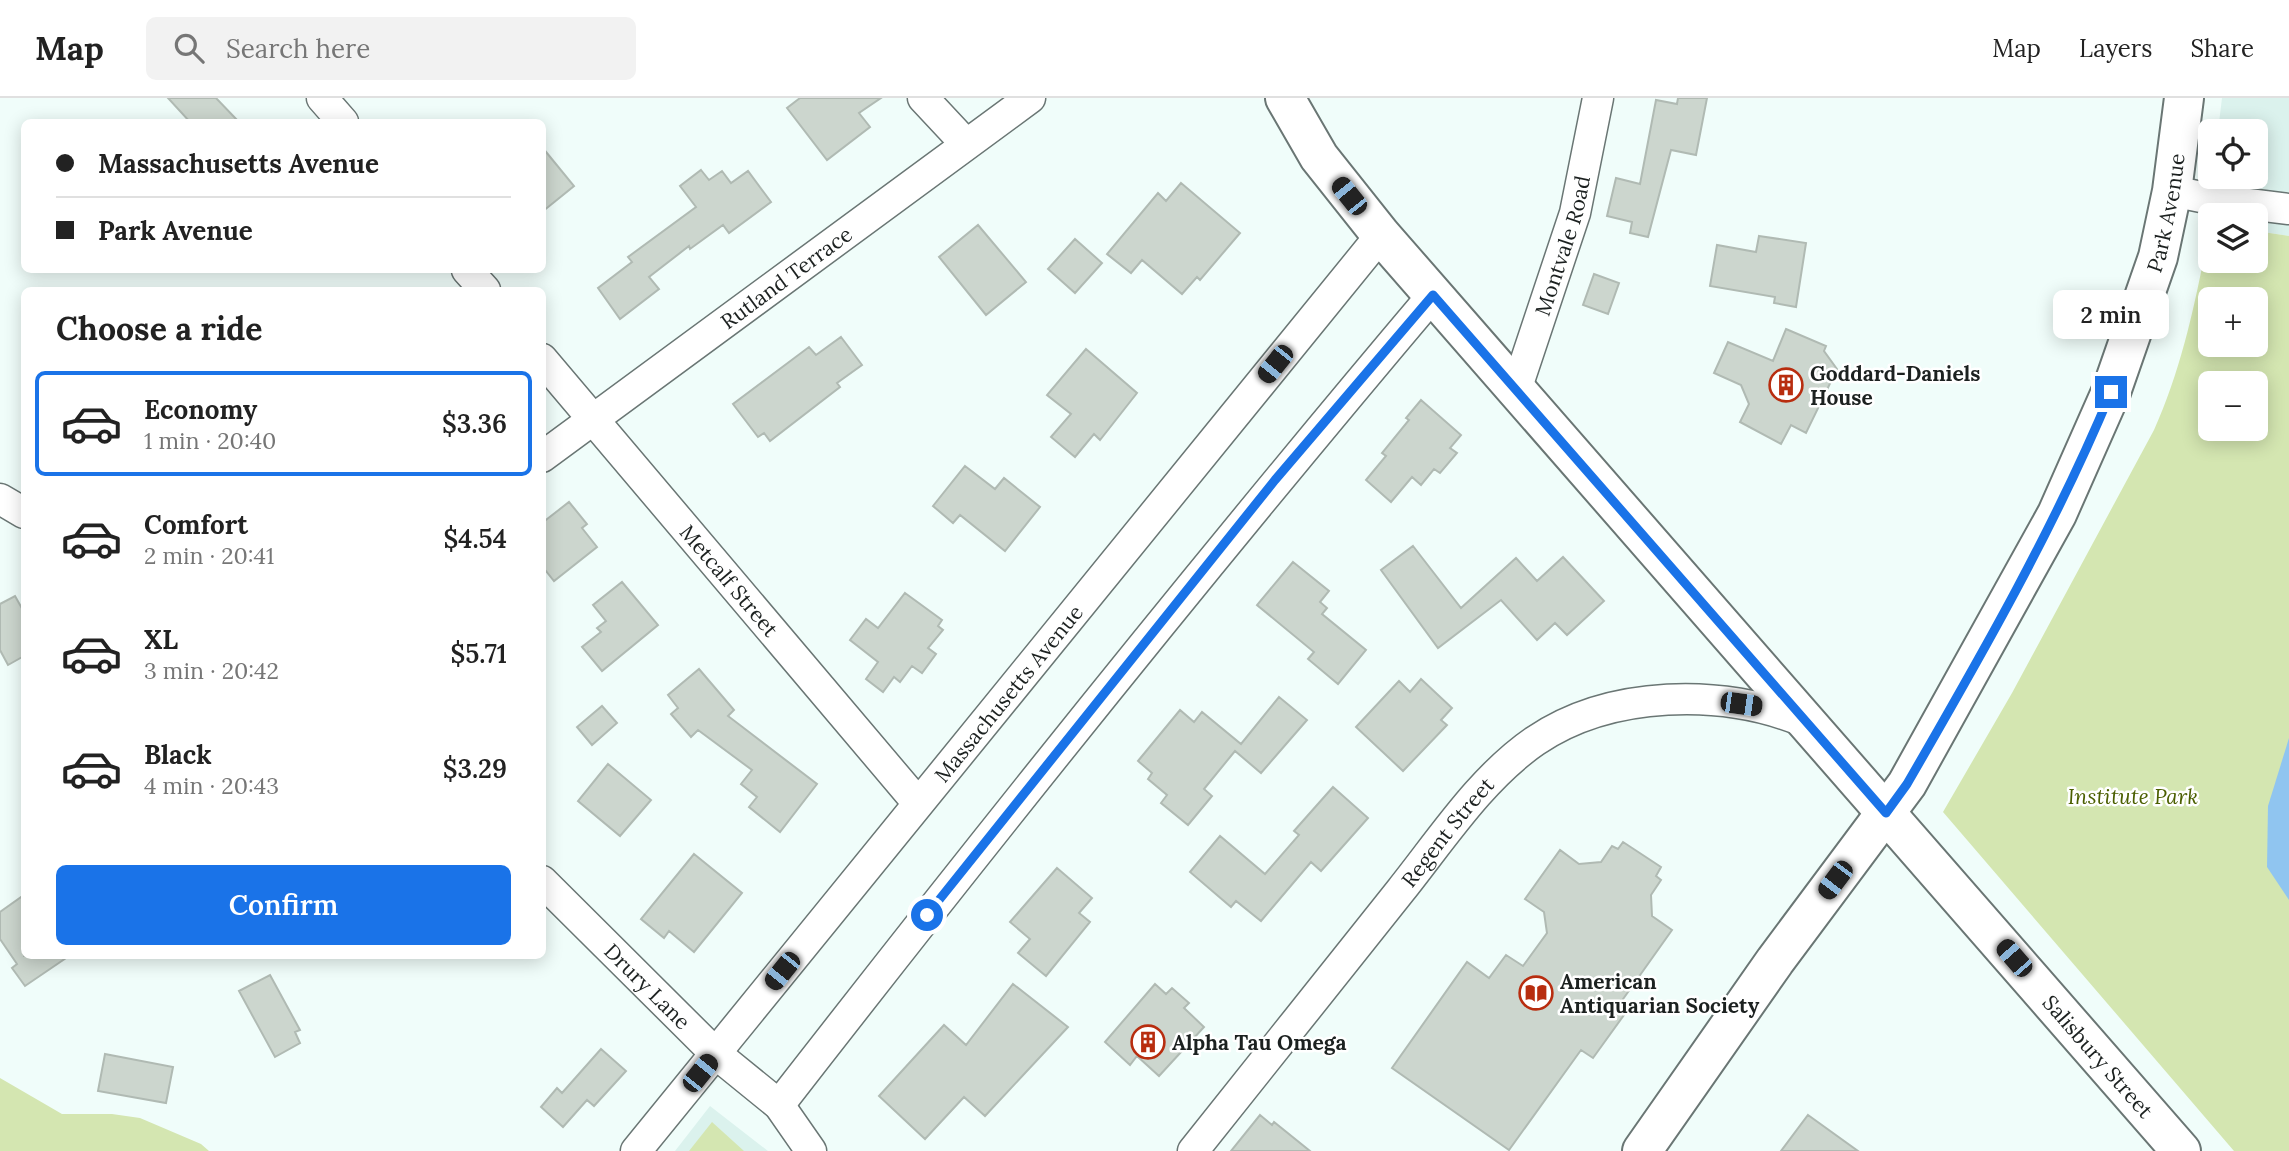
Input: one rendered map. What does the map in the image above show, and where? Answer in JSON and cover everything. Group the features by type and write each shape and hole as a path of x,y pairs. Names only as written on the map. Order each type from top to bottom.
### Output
{"main road":[{"name":"Salisbury Street","path":"1285,98 1319,157 1381,235 2181,1151"},
{"name":"Park Avenue","path":"1642,1151 1775,961 1907,784 2004,614 2082,461 2138,315 2158,257 2172,191 2184,98"}],"street":[{"path":"322,98 340,119"},
{"path":"922,98 966,144"},
{"name":"Rutland Terrace","path":"546,454 1030,98"},
{"name":"Montvale Road","path":"1516,390 1575,213 1598,98"},
{"path":"2172,191 2216,200 2289,209"},
{"name":"Massachusetts Avenue","path":"636,1151 1381,235"},
{"path":"470,273 482,287"},
{"path":"779,1105 976,851 1275,480 1433,295"},
{"name":"Metcalf Street","path":"546,364 917,803"},
{"path":"0,499 21,511"},
{"name":"Regent Street","path":"1193,1151 1459,817 1507,764 1535,741 1591,716 1666,700 1705,700 1759,706 1807,723"},
{"name":"Drury Lane","path":"546,885 715,1054 779,1105 811,1151"}],"shaded area":[{"path":"2222,98 2289,98 2289,236 2268,233 2268,203 2212,203 2212,189 2268,189 2268,119 2219,119"},
{"path":"710,1106 768,1151 675,1151"}],"green space":[{"name":"Institute Park","path":"2268,233 2289,236 2289,1151 2234,1151 1943,812 2012,693 2154,430 2181,356 2200,273 2268,273"},
{"path":"0,1078 62,1114 112,1114 140,1118 201,1144 209,1151 0,1151"},
{"path":"712,1122 744,1151 689,1151"}],"water":[{"path":"2289,738 2289,900 2267,867 2268,806"}],"building":[{"path":"168,98 216,98 236,119 187,119"},
{"path":"800,98 881,98 859,113 870,127 827,160 787,108"},
{"path":"1678,98 1707,98 1696,155 1671,150 1648,237 1630,233 1632,222 1607,216 1616,178 1640,184 1656,100 1677,104"},
{"path":"546,152 574,186 546,209"},
{"path":"701,170 709,180 722,171 731,183 748,171 771,202 729,233 723,225 690,249 689,246 649,277 659,289 620,319 598,288 632,262 628,257 696,207 680,186"},
{"path":"1181,183 1240,233 1200,280 1197,277 1182,294 1142,260 1131,273 1107,254 1158,193 1166,201"},
{"path":"978,225 1026,282 986,315 939,257"},
{"path":"1759,236 1806,243 1796,307 1774,303 1775,297 1710,286 1717,245 1756,252"},
{"path":"1075,239 1102,263 1075,293 1048,269"},
{"path":"1594,274 1619,283 1608,314 1583,305"},
{"name":"Goddard-Daniels House","path":"1786,329 1826,346 1824,351 1837,369 1806,433 1791,425 1781,444 1740,422 1749,404 1741,385 1714,373 1728,342 1773,361"},
{"path":"841,337 862,365 837,383 840,387 770,441 764,433 758,437 733,404 809,347 816,355"},
{"path":"1086,349 1137,393 1100,440 1094,434 1075,457 1051,437 1071,414 1047,395"},
{"path":"1421,400 1461,435 1450,448 1457,453 1440,473 1434,469 1421,485 1412,477 1391,502 1366,480 1386,456 1382,453 1409,420 1406,418"},
{"path":"965,466 995,489 1004,478 1040,507 1005,551 960,515 953,523 933,506"},
{"path":"569,502 587,524 582,528 597,547 554,581 546,571 546,520"},
{"path":"1413,546 1461,608 1516,558 1537,581 1563,557 1604,601 1567,635 1555,623 1537,640 1501,600 1438,648 1381,570"},
{"path":"1293,562 1329,591 1320,602 1327,608 1322,614 1366,650 1338,684 1308,659 1314,652 1257,605"},
{"path":"622,582 658,625 602,671 582,647 601,632 597,628 606,621 593,605"},
{"path":"905,593 942,620 938,626 943,630 928,648 936,654 922,673 912,666 900,682 894,677 883,692 866,679 878,662 850,640 866,619 878,628"},
{"path":"15,596 21,607 21,658 8,665 0,650 0,604"},
{"path":"699,669 734,710 728,716 817,784 780,832 749,807 757,797 741,784 752,770 698,730 691,737 671,714 678,708 668,695"},
{"path":"1421,679 1452,708 1441,720 1447,725 1403,771 1356,727 1399,681 1410,692"},
{"path":"1279,697 1307,720 1261,773 1235,751 1204,789 1212,796 1188,825 1161,803 1167,795 1148,779 1152,773 1138,761 1180,710 1194,722 1202,712 1241,744"},
{"path":"602,706 617,723 592,745 577,727"},
{"path":"608,764 651,800 620,836 578,801"},
{"path":"1333,787 1368,818 1321,871 1311,862 1261,921 1236,901 1231,907 1190,872 1220,836 1265,874 1299,835 1294,831"},
{"name":"American Antiquarian Society","path":"1623,842 1661,867 1656,876 1661,880 1651,895 1652,916 1672,930 1616,1009 1624,1015 1593,1058 1581,1050 1509,1150 1392,1068 1467,962 1489,978 1506,955 1523,966 1547,933 1544,912 1525,899 1560,850 1579,864 1601,862 1612,846 1618,849"},
{"path":"694,854 742,893 694,952 669,931 664,938 641,919"},
{"path":"1057,868 1092,898 1079,913 1090,922 1046,976 1018,953 1030,939 1010,922"},
{"path":"21,897 21,959 65,959 25,986 12,968 17,964 0,939 0,912"},
{"path":"270,975 300,1030 295,1032 300,1043 275,1057 239,991"},
{"path":"1013,984 1068,1027 985,1116 964,1097 925,1139 879,1096 944,1025 966,1045"},
{"name":"Alpha Tau Omega","path":"1155,984 1166,994 1172,988 1189,1003 1184,1008 1204,1027 1159,1076 1137,1056 1130,1065 1105,1042"},
{"path":"601,1049 626,1071 594,1106 587,1100 563,1127 541,1107 557,1088 562,1093"},
{"path":"105,1054 173,1067 166,1103 98,1091"},
{"path":"1260,1115 1272,1125 1274,1122 1310,1151 1231,1151"},
{"path":"1808,1115 1858,1151 1781,1151"}],"place":[{"name":"Goddard-Daniels House","path":"1786,385"},
{"name":"American Antiquarian Society","path":"1536,993"},
{"name":"Alpha Tau Omega","path":"1148,1042"}],"route":[{"path":"927,915 1275,480 1433,295 1886,813 1907,784 2010,603 2057,514 2111,392"}]}
